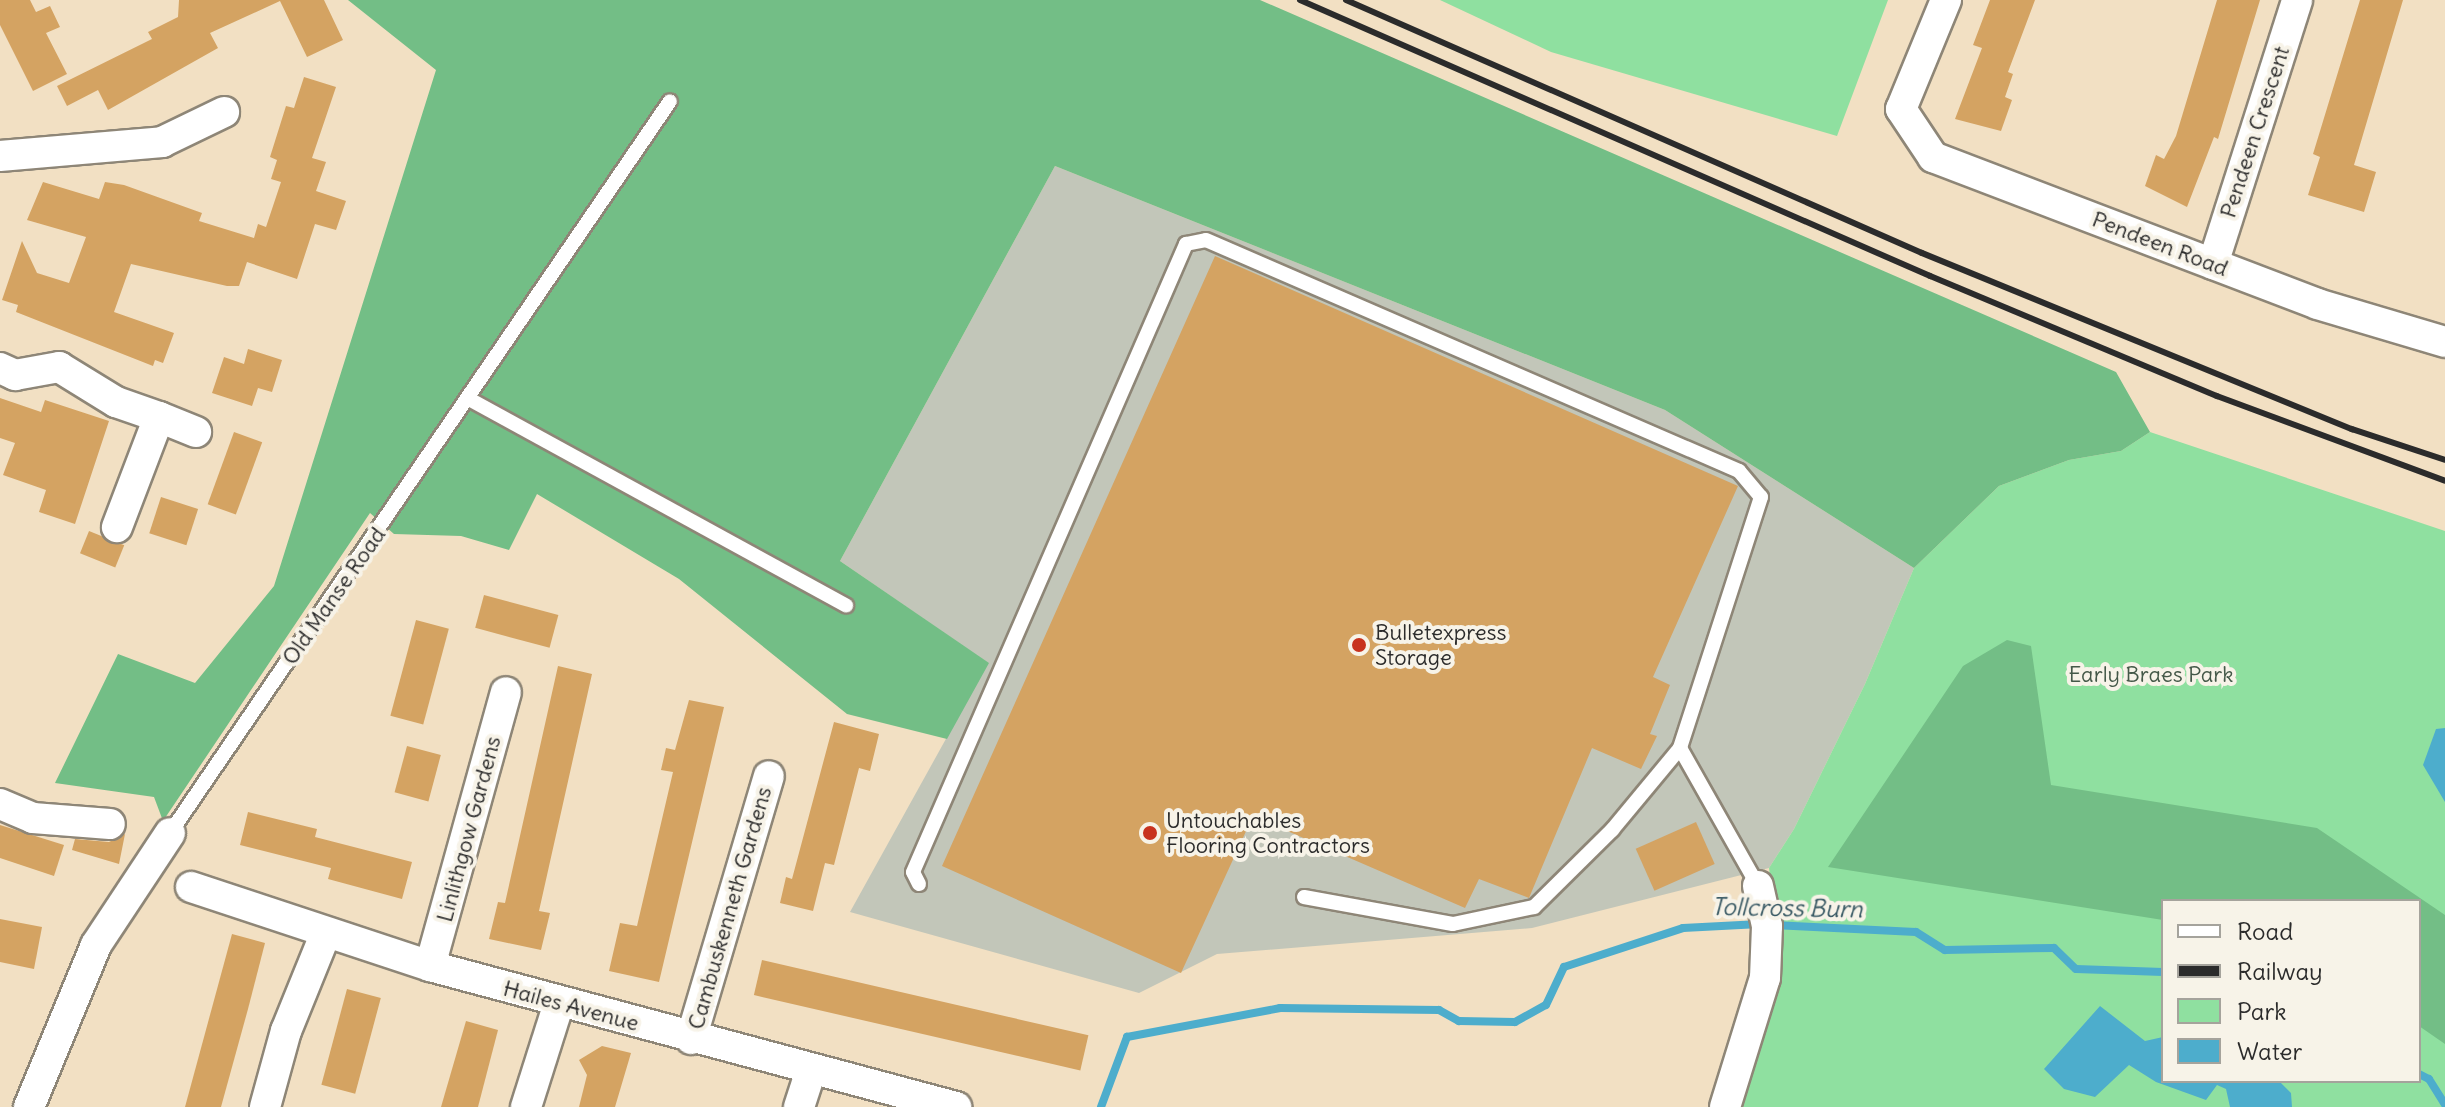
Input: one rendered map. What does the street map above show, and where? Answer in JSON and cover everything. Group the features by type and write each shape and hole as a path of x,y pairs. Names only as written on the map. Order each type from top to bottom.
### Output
{"street":[{"name":"Pendeen Road","path":"1946,0 1901,109 1933,157 2317,304 2445,342"},
{"name":"Pendeen Crescent","path":"2213,264 2297,0"},
{"path":"0,156 162,142 224,112"},
{"path":"0,368 15,375 59,367 116,402 196,432"},
{"path":"117,527 159,417"},
{"name":"Linlithgow Gardens","path":"430,966 506,692"},
{"name":"Cambuskenneth Gardens","path":"691,1039 769,776"},
{"path":"0,804 33,818 110,824"},
{"name":"Old Manse Road","path":"29,1107 96,945 170,833"},
{"path":"1725,1107 1765,978 1767,926 1758,886"},
{"name":"Hailes Avenue","path":"191,887 325,935 430,966 691,1039 956,1107"},
{"path":"265,1107 286,1031 325,935"},
{"path":"526,1107 559,1003"},
{"path":"799,1107 811,1071"}],"lane":[{"name":"Old Manse Road","path":"170,833 670,101"},
{"path":"919,884 913,872 1186,244 1206,240 1739,471 1761,497 1680,748 1612,830 1534,907 1453,924 1304,897"},
{"path":"469,399 846,605"},
{"path":"1680,748 1758,886"}],"shaded area":[{"path":"1055,166 1665,410 1914,568 1865,684 1794,829 1769,868 1532,928 1217,954 1139,993 850,912 988,663 840,561"}],"green space":[{"path":"348,0 1260,0 2116,372 2150,432 2121,451 2069,460 1999,486 1914,568 1665,410 1055,166 840,561 989,663 947,739 847,714 679,579 537,494 509,550 461,536 394,534 370,513 163,821 154,797 55,783 118,654 195,683 274,586 436,70"},
{"path":"1440,0 1888,0 1837,136 1551,52"},
{"name":"Early Braes Park","path":"2150,432 2445,531 2445,1107 1736,1107 1780,971 1769,868 1794,829 1865,684 1914,568 1999,486 2069,460 2121,451"},
{"path":"2007,640 2031,646 2051,785 2317,828 2445,915 2445,1044 2421,1027 2421,899 2161,899 2161,920 1828,867 1963,666"}],"water":[{"path":"2445,728 2445,802 2423,765 2436,729"},
{"path":"2100,1006 2145,1041 2161,1037 2161,1083 2281,1083 2291,1093 2292,1107 2230,1107 2226,1089 2217,1085 2206,1100 2156,1082 2129,1065 2095,1097 2064,1089 2044,1069"}],"building":[{"path":"0,0 30,0 36,12 50,6 60,27 46,33 67,74 33,91 0,25"},
{"path":"179,0 324,0 343,40 307,57 280,1 210,33 218,48 108,110 98,90 67,106 57,86 152,39 148,32 178,17"},
{"path":"1990,0 2035,0 2008,72 2013,74 2005,97 2012,100 2001,131 1955,119 1982,48 1973,45"},
{"path":"2217,0 2260,0 2218,139 2214,137 2187,207 2145,186 2156,155 2164,159 2176,136"},
{"path":"2360,0 2403,0 2354,165 2376,172 2364,212 2308,195 2320,157 2313,154"},
{"path":"304,77 336,87 312,158 326,162 316,191 346,201 336,230 315,224 297,279 247,262 239,286 227,286 131,264 114,312 174,333 163,363 155,360 153,366 16,312 18,305 2,300 22,241 37,273 69,283 86,237 27,220 43,182 99,199 105,182 124,185 202,213 199,221 254,238 258,224 266,227 281,182 271,179 277,160 270,157 286,106 294,108"},
{"path":"1215,256 1738,486 1653,677 1670,685 1650,734 1657,736 1641,769 1592,748 1529,898 1479,879 1465,908 1253,816 1181,973 942,866"},
{"path":"248,349 282,360 272,392 258,388 252,406 212,393 224,357 244,364"},
{"path":"0,398 41,412 45,400 109,421 75,524 39,512 46,490 3,475 15,443 0,438"},
{"path":"234,432 262,442 236,515 208,504"},
{"path":"161,497 198,509 186,545 149,533"},
{"path":"89,531 124,545 115,567 80,553"},
{"path":"484,595 558,615 550,648 475,628"},
{"path":"416,620 449,629 423,724 390,716"},
{"path":"558,666 592,674 539,911 550,913 541,950 489,939 498,902 505,903"},
{"path":"689,700 724,707 659,982 609,971 620,923 637,926 673,772 661,770 666,748 675,750"},
{"path":"834,722 879,734 870,771 859,768 834,865 825,863 813,911 780,903 786,877 792,879"},
{"path":"407,746 441,755 428,801 395,792"},
{"path":"248,812 317,829 315,837 412,862 402,899 328,879 331,868 240,845"},
{"path":"1696,822 1715,864 1654,891 1636,849"},
{"path":"0,825 64,845 54,876 0,858"},
{"path":"125,834 119,864 72,850 75,839 109,842"},
{"path":"0,919 42,927 34,969 0,962"},
{"path":"232,934 265,943 248,1009 221,1107 185,1107"},
{"path":"762,960 1088,1035 1080,1070 754,995"},
{"path":"347,989 381,998 355,1094 321,1085"},
{"path":"466,1021 498,1030 478,1107 441,1107"},
{"path":"602,1046 631,1053 615,1107 579,1107 587,1075 579,1060"}],"waterway":[{"name":"Tollcross Burn","path":"1101,1107 1127,1037 1280,1008 1439,1010 1459,1021 1515,1022 1546,1005 1564,967 1683,928 1760,924"},
{"name":"Tollcross Burn","path":"1774,925 1916,932 1945,950 2054,948 2076,969 2161,972"},
{"name":"Tollcross Burn","path":"2421,1075 2429,1079 2445,1105"}],"railway":[{"path":"1300,0 1930,276 2217,396 2445,481"},
{"path":"1346,0 1922,253 2352,429 2445,460"}],"place":[{"name":"Bulletexpress Storage","path":"1359,645"},
{"name":"Untouchables Flooring Contractors","path":"1150,833"}]}
